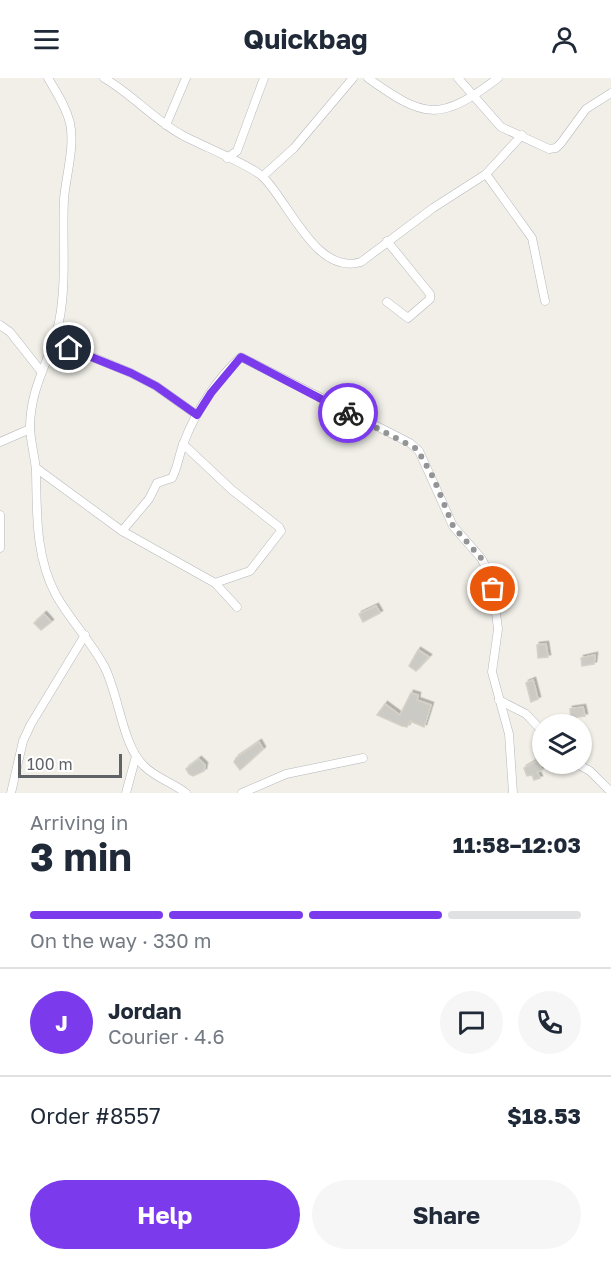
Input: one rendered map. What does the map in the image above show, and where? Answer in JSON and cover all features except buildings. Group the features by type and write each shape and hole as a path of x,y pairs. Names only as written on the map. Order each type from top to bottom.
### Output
{"street":[{"path":"48,78 63,103 70,124 70,150 64,198 62,305 54,341 40,370 31,410 30,429 36,468 35,519 41,550 54,592 85,635 112,684 136,756 144,767 186,793"},
{"path":"104,78 116,81 166,125 262,176 295,223 331,259 350,266 360,262 486,174 522,135"},
{"path":"166,125 186,78"},
{"path":"227,158 238,147 264,78"},
{"path":"262,176 294,148 353,78"},
{"path":"368,78 402,102 424,111 444,108 476,95 498,78"},
{"path":"459,78 476,95 501,127 549,149 556,148 580,116 611,93"},
{"path":"486,174 532,238 545,301"},
{"path":"387,241 430,294 430,299 408,318 387,302"},
{"path":"0,326 10,332 40,370"},
{"path":"54,341 131,373 156,386 197,415"},
{"path":"122,531 149,498 157,483 172,478 183,444 197,415 211,393 241,357 416,447 433,477 453,526 488,571 498,629 492,672 509,734 513,793"},
{"path":"0,442 30,429"},
{"path":"183,444 232,490 281,531 250,571 215,583"},
{"path":"36,468 122,531 215,583 237,608"},
{"path":"0,515 0,548"},
{"path":"11,793 23,741 85,635"},
{"path":"499,700 526,714 532,720"},
{"path":"126,793 135,767 136,756"},
{"path":"242,793 286,774 363,758"},
{"path":"592,772 611,792"},
{"path":"171,793 178,787"}],"way so far":[{"path":"348,413 410,443 417,449 433,477 453,526 460,537 481,558 488,571 493,589"}],"route":[{"path":"69,348 131,373 156,386 197,415 211,393 241,357 348,413"}]}
